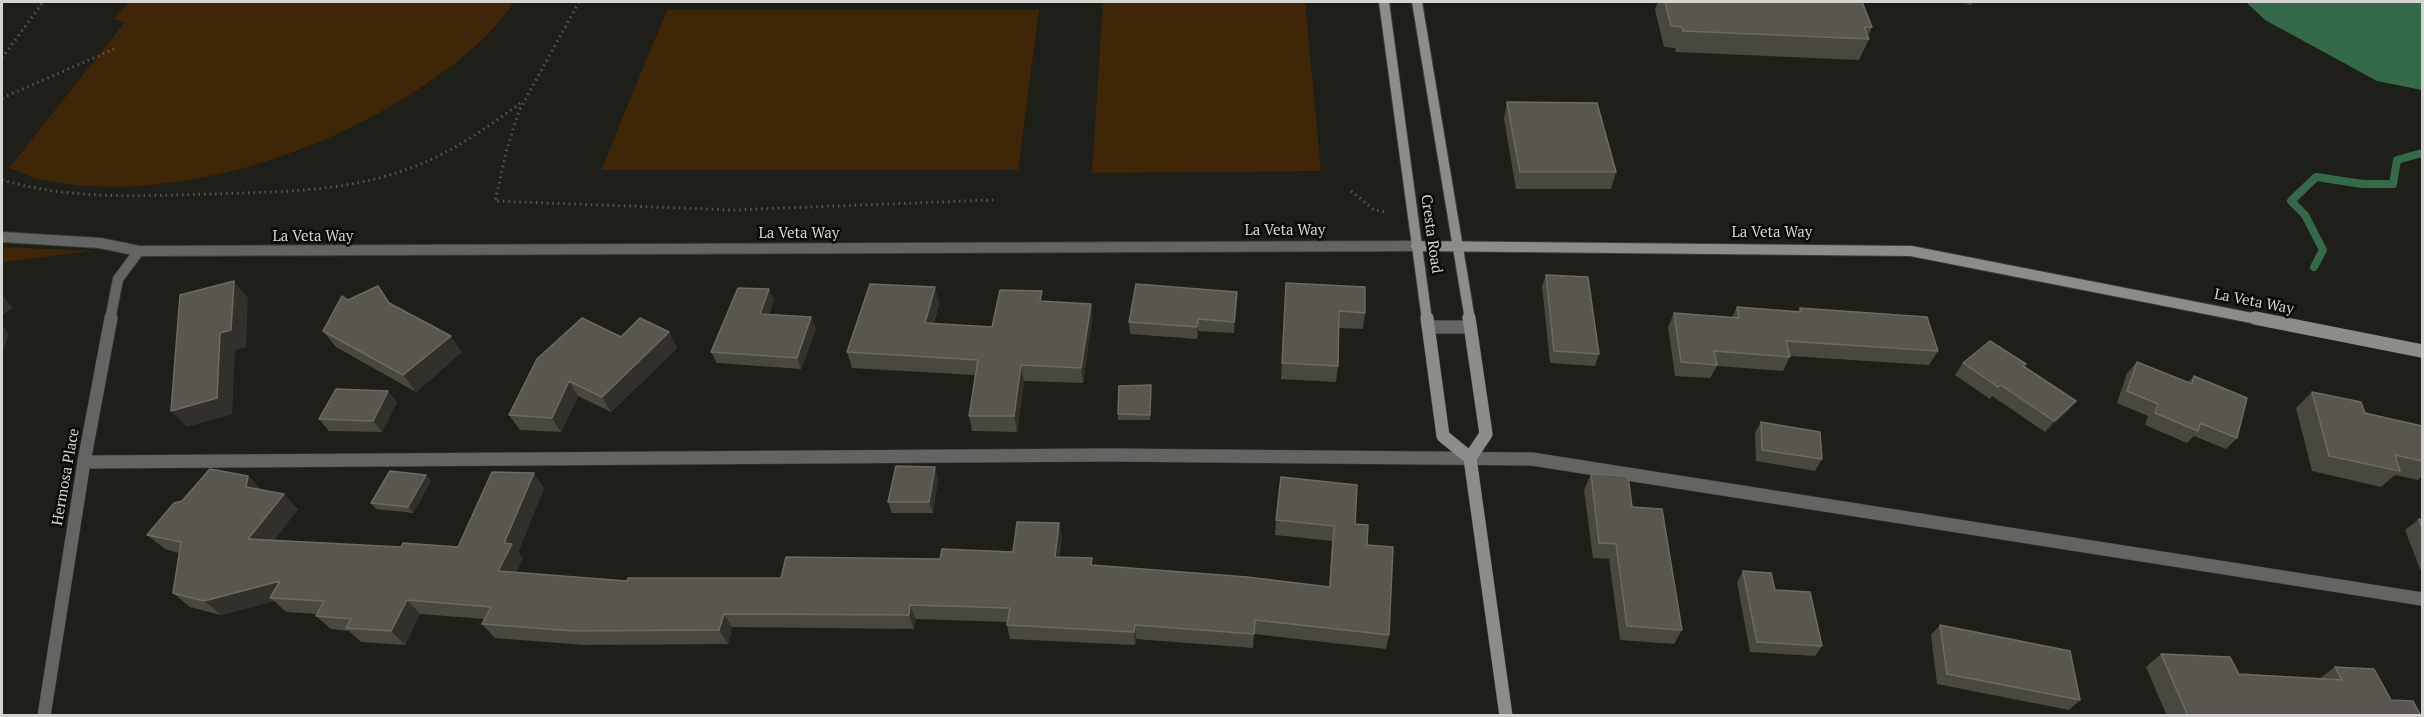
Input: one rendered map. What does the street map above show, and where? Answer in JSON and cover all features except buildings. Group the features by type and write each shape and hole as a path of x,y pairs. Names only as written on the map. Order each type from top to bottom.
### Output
{"main road":[{"name":"Cresta Road","path":"1384,2 1443,436 1470,458 1486,434 1459,246 1417,2"},
{"name":"La Veta Way","path":"1416,246 1911,251 2422,351"},
{"path":"1470,458 1506,716"}],"street":[{"name":"La Veta Way","path":"2,237 100,243 139,251 279,252 1416,246"},
{"name":"Hermosa Place","path":"44,716 84,462 118,279 139,251"},
{"path":"1428,327 1470,327"},
{"path":"84,462 1097,455 1532,459 2422,599"}],"path":[{"path":"2,58 43,2"},
{"path":"579,2 563,36 524,100 510,138 495,201 732,210 993,200"},
{"path":"2,98 114,49"},
{"path":"2,180 50,191 102,197 257,193 355,182 405,170 447,151 483,130 524,100"},
{"path":"1351,191 1374,210 1384,212"}],"shaded area":[{"path":"130,2 514,2 498,23 469,52 436,77 394,104 348,129 299,150 247,167 194,179 141,186 89,186 39,179 9,168 125,22 113,19"},
{"path":"1103,2 1305,2 1321,171 1092,173"},
{"path":"2246,2 2422,2 2422,90 2377,81 2265,20"},
{"path":"667,10 1039,10 1018,170 601,170"},
{"path":"2,247 93,251 2,262"}],"waterway":[{"path":"2314,267 2323,250 2305,215 2291,201 2316,177 2363,184 2393,184 2397,160 2422,153"}]}
